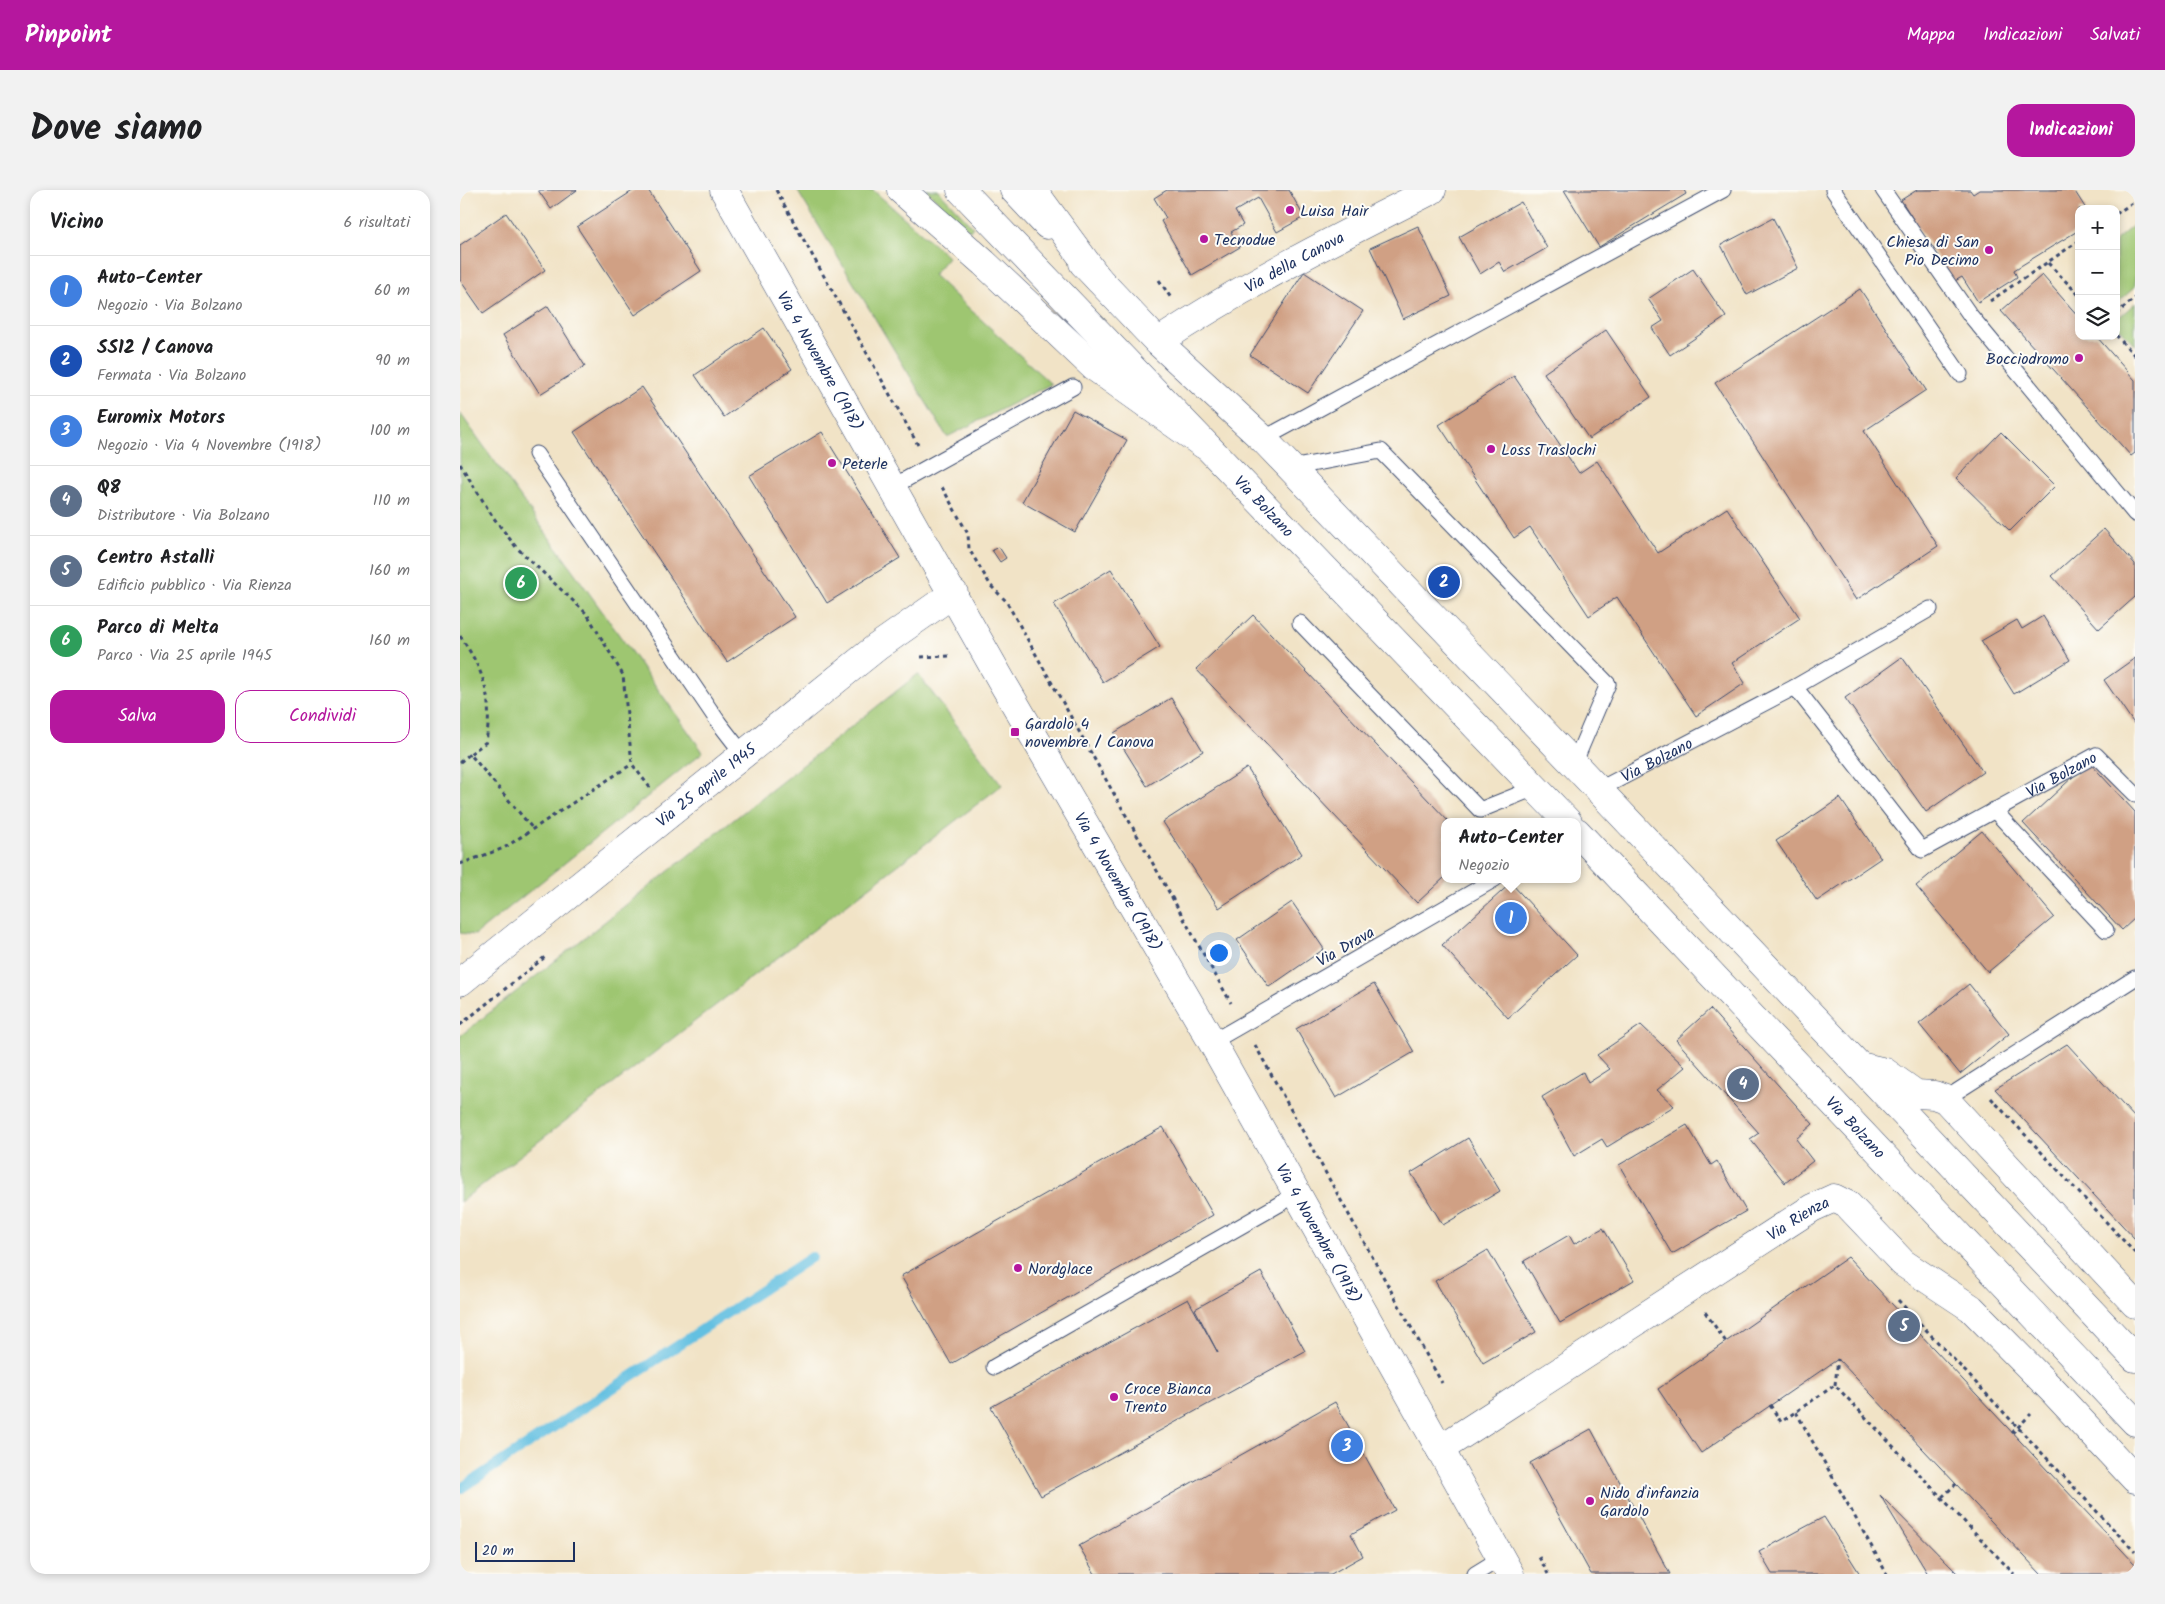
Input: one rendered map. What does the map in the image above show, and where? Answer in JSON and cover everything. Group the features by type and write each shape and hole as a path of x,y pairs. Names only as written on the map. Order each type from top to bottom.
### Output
{"main road":[{"name":"Via 4 Novembre (1918)","path":"724,190 1002,680 1212,1042 1506,1566"},
{"path":"901,190 984,263 1093,366 1204,444"},
{"name":"Via Bolzano","path":"961,190 1564,818"},
{"name":"Via Bolzano","path":"1014,190 1158,342 1263,439 1574,764 2135,1358"},
{"path":"1033,190 1099,280"},
{"name":"Via della Canova","path":"1158,342 1187,322 1339,237 1432,190"},
{"name":"Via 25 aprile 1945","path":"460,982 876,647 954,593"},
{"name":"Via Bolzano","path":"1581,836 2135,1422"},
{"path":"1859,1066 1885,1072 1916,1094 1934,1095 1945,1099 2135,1304"},
{"name":"Via Rienza","path":"1440,1449 1812,1208 1834,1198 1848,1205 1903,1263 1971,1308 2053,1391 2135,1479"}],"lane":[{"path":"1263,439 1723,190"},
{"path":"1833,190 1960,374"},
{"path":"1882,190 1970,315 2135,514"},
{"path":"892,486 1073,387"},
{"path":"1290,468 1381,451 1608,684 1574,764"},
{"path":"536,454 719,723 743,754"},
{"name":"Via Bolzano","path":"1598,790 1794,687 1930,609"},
{"path":"1300,623 1480,810 1535,788"},
{"name":"Via Bolzano","path":"1794,687 1922,850 2096,755 2135,794"},
{"path":"1994,810 2106,930"},
{"name":"Via Drava","path":"1212,1042 1487,883"},
{"path":"1945,1099 2135,978"},
{"path":"994,1367 1297,1194"},
{"path":"1475,1574 1506,1566"}],"path":[{"path":"776,190 968,534 969,549 991,586 1006,601 1445,1388"},
{"path":"2120,211 2135,201"},
{"path":"1970,315 2075,244"},
{"path":"2048,263 2075,291"},
{"path":"2120,311 2135,298"},
{"path":"2120,339 2135,356"},
{"path":"460,464 493,517 516,547 587,614 623,675 632,764 670,814"},
{"path":"460,636 488,691 490,717 486,742 460,762"},
{"path":"916,660 922,656 952,656 960,661"},
{"path":"470,754 532,829"},
{"path":"460,864 504,848 632,764"},
{"path":"460,1025 552,951"},
{"path":"1974,1080 2135,1253"},
{"path":"1897,1298 2135,1552"},
{"path":"1770,1405 1781,1422 1796,1412 1835,1385 1838,1359"},
{"path":"1835,1385 2014,1574"},
{"path":"2012,1433 2037,1408"},
{"path":"1796,1412 1887,1574"},
{"path":"1942,1497 1956,1484"},
{"path":"1534,1549 1548,1574"}],"green space":[{"path":"797,190 873,190 948,257 933,275 1051,384 947,437"},
{"path":"926,190 938,190 973,227 970,231"},
{"path":"2135,224 2135,287 2120,300 2120,250 2120,237"},
{"path":"2135,303 2135,345 2120,328 2120,316"},
{"path":"460,413 703,752 475,935 460,933"},
{"path":"918,674 1002,785 460,1202 460,1036"}],"building":[{"path":"538,190 577,190 551,209"},
{"path":"634,190 648,190 701,271 635,315 577,227"},
{"name":"Tecnodue","path":"1167,190 1289,190 1304,217 1277,232 1258,198 1235,211 1243,225 1231,232 1240,247 1192,275 1161,221 1166,218 1154,198"},
{"path":"1564,190 1684,190 1686,194 1599,247"},
{"name":"Chiesa di San Pio Decimo","path":"1917,190 1970,190 1973,194 1979,190 2074,190 2083,205 2075,205 2075,232 2014,270 2017,277 1978,302 1962,277 1953,282 1901,200"},
{"path":"1521,202 1547,248 1505,272 1499,262 1480,274 1459,237"},
{"path":"506,213 545,270 483,313 460,280 460,245"},
{"path":"1773,218 1798,268 1747,295 1721,245"},
{"path":"1418,226 1451,296 1403,319 1370,248"},
{"path":"1693,269 1726,317 1670,355 1652,328 1663,321 1648,299"},
{"path":"1304,272 1363,311 1308,393 1250,355"},
{"name":"Bocciodromo","path":"2042,275 2075,312 2075,340 2100,340 2135,380 2135,453 2131,456 2001,311"},
{"path":"1860,289 1926,390 1864,431 1938,546 1856,600 1715,383"},
{"path":"548,306 585,366 540,394 503,335"},
{"path":"764,328 792,369 724,417 695,375"},
{"path":"1606,330 1651,397 1589,439 1544,373"},
{"path":"1514,376 1579,473 1597,461 1658,553 1727,508 1800,618 1732,663 1745,683 1696,716 1617,597 1589,616 1530,527 1514,538 1439,425"},
{"path":"642,387 795,617 727,662 574,432"},
{"path":"1073,410 1127,440 1075,532 1022,502"},
{"path":"822,432 900,558 827,603 749,476"},
{"path":"2001,432 2055,486 2010,531 1956,478"},
{"path":"2104,529 2135,564 2135,597 2099,629 2052,576"},
{"path":"999,547 1006,558 1000,562 992,550"},
{"path":"1111,569 1160,647 1103,682 1054,604"},
{"path":"1253,615 1445,818 1441,818 1441,881 1417,903 1196,669"},
{"path":"2043,616 2070,660 2014,694 1981,641 2017,620 2022,629"},
{"path":"1902,657 1983,772 1926,812 1845,698"},
{"path":"2135,658 2135,725 2104,680"},
{"path":"1171,698 1203,751 1147,786 1114,733"},
{"path":"2089,762 2135,812 2135,918 2122,930 2023,823"},
{"path":"1247,768 1302,854 1219,908 1163,822"},
{"path":"1840,798 1881,858 1817,901 1776,841"},
{"path":"1982,831 2054,917 1988,972 1916,886"},
{"path":"1511,883 1577,955 1508,1018 1442,945"},
{"path":"1292,902 1324,949 1269,987 1237,940"},
{"path":"1374,984 1414,1052 1336,1098 1296,1029"},
{"path":"1969,984 2009,1034 1960,1074 1919,1024"},
{"path":"1710,1009 1813,1124 1796,1139 1813,1161 1785,1183 1750,1139 1759,1133 1676,1040"},
{"path":"1641,1025 1685,1067 1657,1090 1674,1106 1607,1147 1602,1139 1574,1156 1542,1097 1583,1072 1588,1083 1610,1069 1597,1055"},
{"path":"2067,1044 2135,1118 2135,1239 1995,1089"},
{"path":"1687,1125 1711,1165 1717,1161 1746,1211 1672,1254 1619,1165"},
{"name":"Nordglace","path":"1163,1127 1213,1215 951,1364 901,1276"},
{"path":"1468,1138 1500,1191 1443,1225 1411,1173"},
{"path":"1603,1228 1634,1280 1560,1323 1524,1261 1569,1235 1574,1244"},
{"path":"1488,1250 1536,1332 1483,1363 1435,1281"},
{"path":"1848,1257 2135,1564 2135,1574 2041,1574 1838,1359 1701,1453 1658,1389"},
{"name":"Croce Bianca Trento","path":"1261,1272 1305,1351 1041,1496 991,1407 1188,1299 1218,1353 1195,1309"},
{"path":"1335,1402 1395,1510 1351,1534 1363,1556 1331,1574 1095,1574 1079,1546"},
{"name":"Nido d'infanzia Gardolo","path":"1591,1429 1670,1574 1591,1574 1530,1463"},
{"path":"1880,1495 1958,1574 1928,1574"},
{"path":"1824,1517 1860,1574 1772,1574 1759,1552"}],"waterway":[{"path":"460,1489 812,1257"}],"place":[{"name":"Luisa Hair","path":"1290,210"},
{"name":"Tecnodue","path":"1204,239"},
{"name":"Chiesa di San Pio Decimo","path":"1989,250"},
{"name":"Bocciodromo","path":"2079,358"},
{"name":"Loss Traslochi","path":"1491,449"},
{"name":"Peterle","path":"832,463"},
{"name":"SS12 / Canova","path":"1444,582"},
{"name":"Parco di Melta","path":"521,583"},
{"name":"Gardolo 4 novembre / Canova","path":"1015,732"},
{"name":"Auto-Center","path":"1511,918"},
{"name":"Q8","path":"1743,1084"},
{"name":"Nordglace","path":"1018,1268"},
{"name":"Centro Astalli","path":"1904,1326"},
{"name":"Croce Bianca Trento","path":"1114,1397"},
{"name":"Euromix Motors","path":"1347,1446"},
{"name":"Nido d'infanzia Gardolo","path":"1590,1501"}]}
